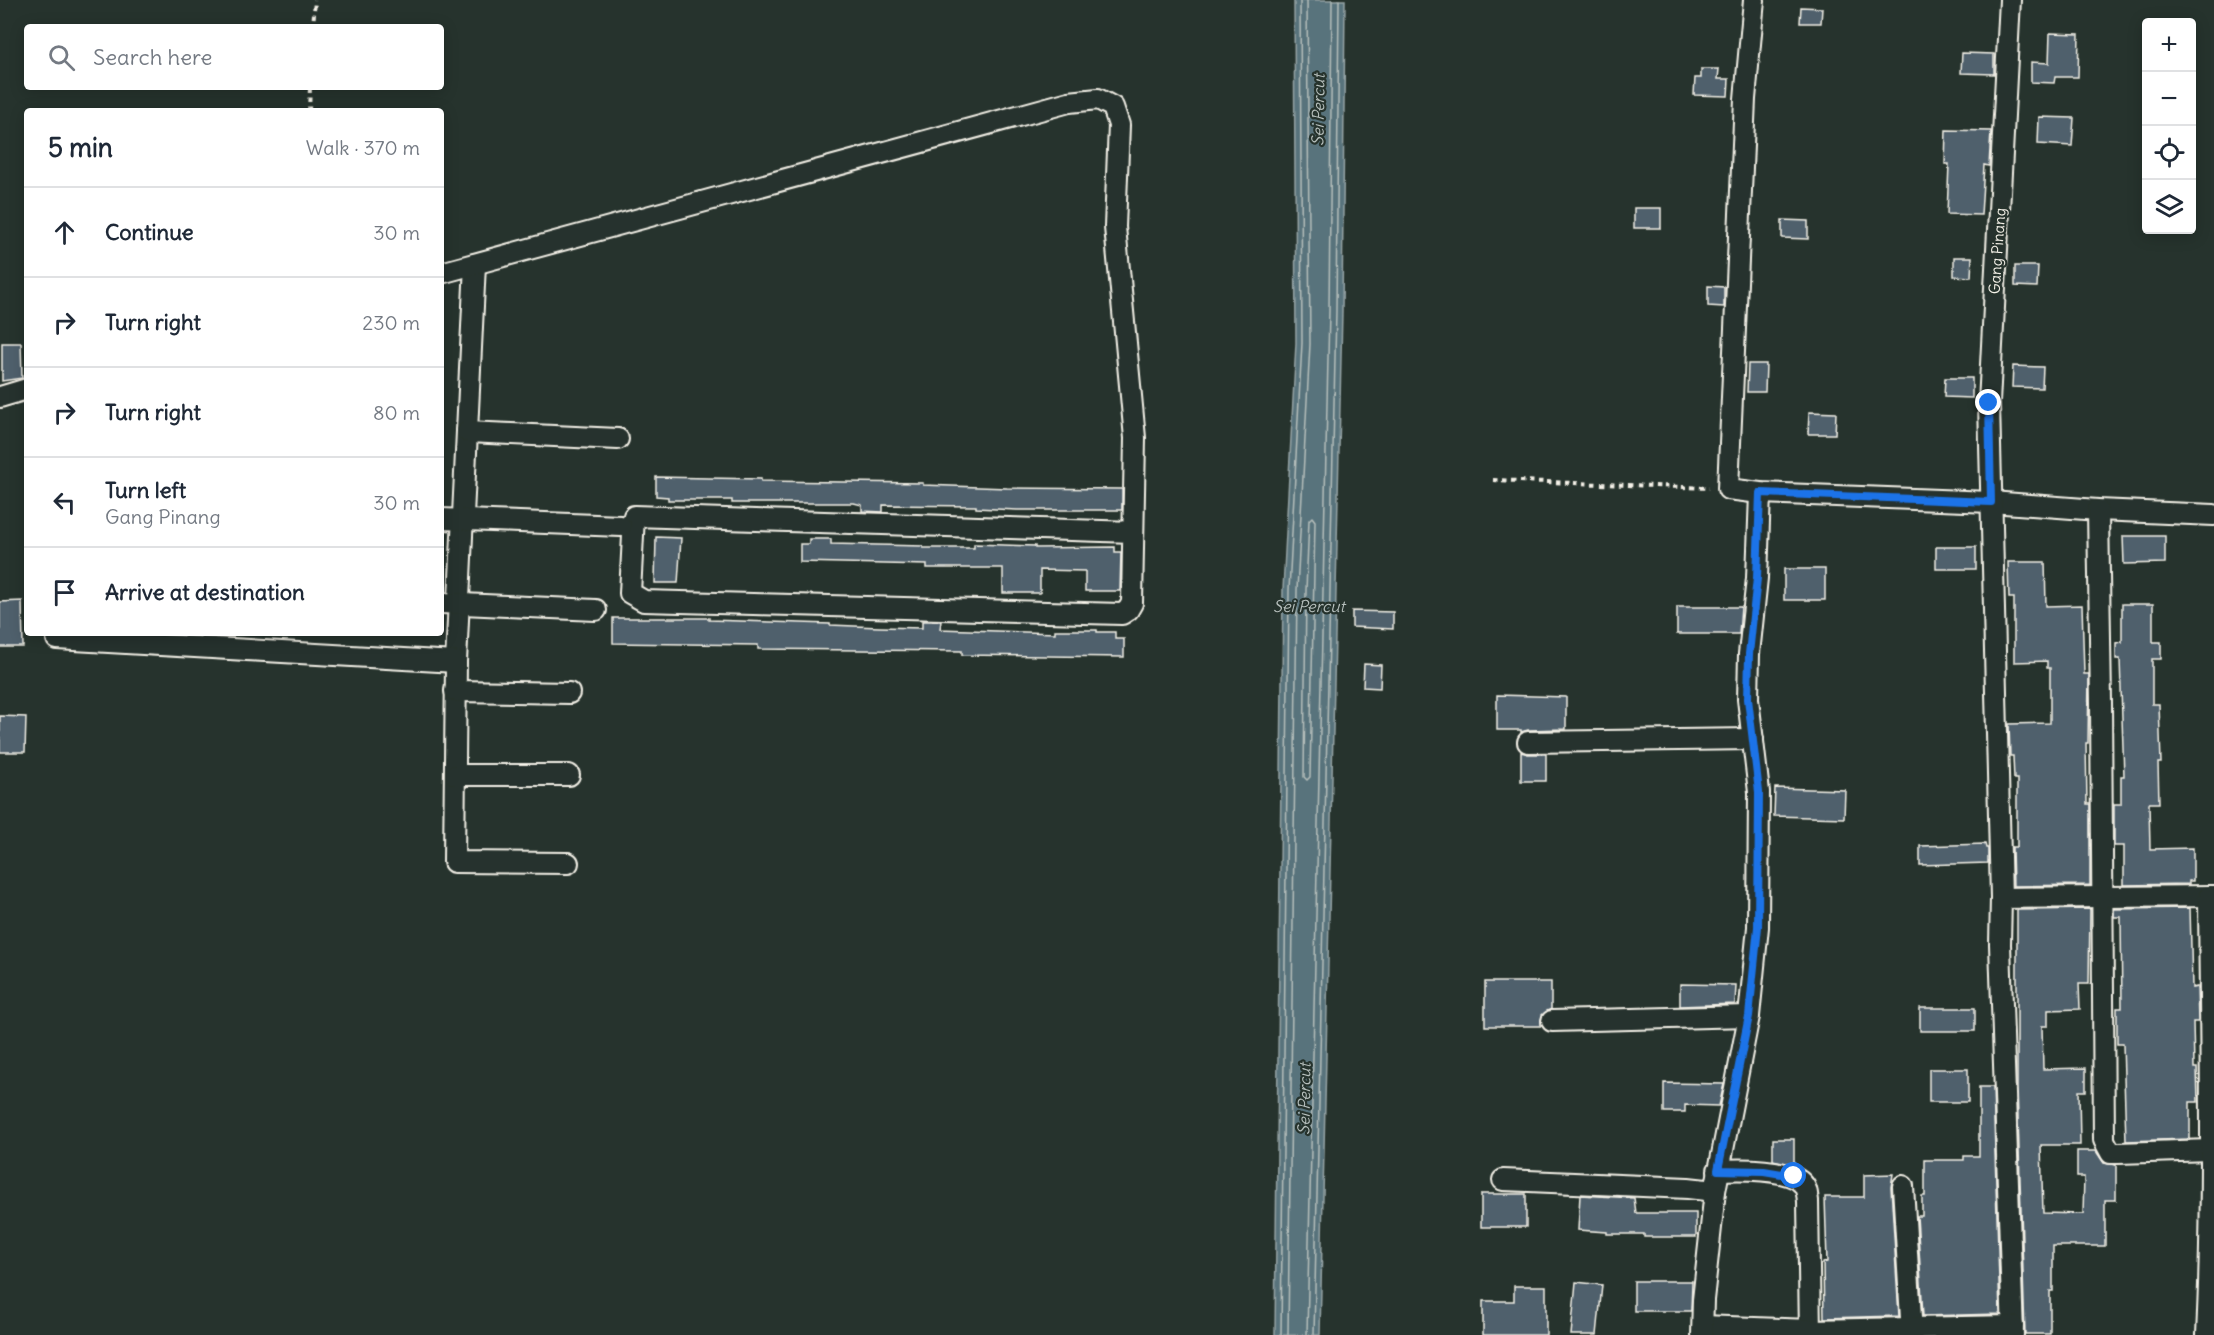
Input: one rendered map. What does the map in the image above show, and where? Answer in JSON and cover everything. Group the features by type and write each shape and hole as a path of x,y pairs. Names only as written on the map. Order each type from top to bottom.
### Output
{"street":[{"path":"1754,0 1745,99 1728,489 1760,493 1991,502 2214,515"},
{"name":"Gang Pinang","path":"2010,0 1989,403 2001,898 2000,944 2013,1331"},
{"path":"444,272 1069,102 1098,99 1113,107 1119,125 1115,227 1135,438 1132,603 1128,610 1122,614 644,601 630,593 634,516 1133,532"},
{"path":"475,264 463,520 450,603 456,662 454,862 568,863"},
{"path":"0,397 24,390"},
{"path":"468,432 618,439"},
{"path":"1760,493 1757,578 1749,654 1748,699 1759,792 1758,927 1749,1016 1715,1191 1703,1300 1702,1331 2013,1331"},
{"path":"2098,510 2104,1140 2111,1153 2211,1149"},
{"path":"444,519 621,526"},
{"path":"450,603 596,610"},
{"path":"57,636 57,639 456,662"},
{"path":"456,691 569,693"},
{"path":"1528,742 1753,740"},
{"path":"456,775 569,775"},
{"path":"2001,898 2211,896 2212,1176 2207,1335"},
{"path":"1552,1021 1749,1016"},
{"path":"1718,1170 1764,1171 1794,1176 1806,1188 1810,1332"},
{"path":"1503,1180 1715,1191"},
{"path":"1903,1186 1912,1332"}],"path":[{"path":"314,24 315,0"},
{"path":"309,108 310,90"},
{"path":"1493,480 1728,489"}],"water":[{"name":"Sei Percut","path":"1294,0 1345,0 1342,311 1320,1335 1275,1335 1283,590 1296,343"}],"building":[{"path":"1801,7 1822,8 1821,23 1800,23"},
{"path":"2050,33 2079,34 2078,77 2055,77 2054,83 2031,82 2031,62 2049,63"},
{"path":"1962,53 1994,54 1994,74 1961,73"},
{"path":"1701,69 1719,69 1718,79 1729,79 1728,96 1694,95 1695,78 1701,78"},
{"path":"2039,117 2074,118 2072,146 2038,144"},
{"path":"1946,130 1991,131 1989,166 1984,165 1981,215 1947,214 1949,164 1945,164"},
{"path":"1634,208 1661,208 1661,228 1634,228"},
{"path":"1782,220 1808,221 1808,239 1782,238"},
{"path":"1954,257 1972,257 1971,277 1954,276"},
{"path":"2015,266 2038,266 2037,287 2015,286"},
{"path":"1708,286 1724,287 1724,307 1708,306"},
{"path":"2,343 21,343 22,378 2,381"},
{"path":"1748,364 1766,364 1765,392 1747,392"},
{"path":"2013,366 2043,367 2042,388 2012,387"},
{"path":"1945,378 1972,378 1972,398 1944,397"},
{"path":"1809,412 1836,413 1835,434 1808,434"},
{"path":"656,477 923,483 923,485 1007,488 1122,489 1122,510 1017,510 976,508 976,506 883,505 883,512 862,511 862,505 854,503 732,503 732,500 668,500 668,497 656,496"},
{"path":"2123,536 2165,536 2165,563 2124,564"},
{"path":"656,537 681,538 678,583 655,583"},
{"path":"809,539 831,539 831,544 923,546 923,548 974,548 974,544 1035,546 1035,548 1115,547 1115,552 1121,552 1120,591 1085,591 1085,571 1040,570 1040,593 1003,593 1003,568 927,568 927,565 800,562 800,544 809,544"},
{"path":"1936,547 1976,547 1976,569 1936,569"},
{"path":"2008,562 2045,562 2046,606 2082,605 2084,674 2089,674 2088,743 2086,743 2087,804 2090,804 2090,885 2013,886 2012,847 2017,847 2017,779 2014,779 2013,756 2010,756 2009,724 2050,723 2050,668 2047,668 2047,661 2014,662 2014,598 2009,598"},
{"path":"1784,569 1825,569 1825,600 1784,600"},
{"path":"22,601 23,647 0,647 0,602"},
{"path":"2122,604 2153,604 2153,642 2161,642 2161,659 2152,659 2152,704 2159,704 2161,763 2158,763 2159,803 2149,803 2150,849 2193,848 2193,881 2189,881 2189,884 2124,885 2124,846 2114,846 2114,804 2121,804 2121,776 2124,776 2120,659 2116,659 2116,643 2122,642"},
{"path":"1677,607 1741,607 1739,634 1677,634"},
{"path":"1352,611 1393,612 1393,629 1352,627"},
{"path":"613,618 709,618 709,620 922,628 922,621 941,621 940,629 1055,633 1055,630 1097,630 1097,632 1115,632 1115,639 1124,639 1124,657 962,655 962,651 758,649 758,645 613,643"},
{"path":"1364,664 1381,665 1380,688 1363,687"},
{"path":"1497,695 1566,697 1566,729 1521,732 1521,730 1497,730"},
{"path":"0,716 26,717 25,752 0,752"},
{"path":"1521,752 1546,754 1546,781 1521,781"},
{"path":"1775,788 1845,790 1844,818 1774,816"},
{"path":"1985,844 1988,848 1988,863 1920,865 1920,846"},
{"path":"2190,908 2192,988 2197,987 2198,1022 2193,1022 2194,1068 2197,1068 2198,1102 2190,1102 2190,1139 2126,1141 2123,1044 2117,1044 2117,1008 2122,1008 2121,917 2114,917 2114,909"},
{"path":"2090,909 2089,984 2079,984 2080,1009 2048,1010 2048,1026 2042,1026 2043,1069 2086,1068 2086,1091 2079,1091 2080,1145 2041,1145 2043,1213 2083,1214 2084,1177 2077,1177 2077,1151 2096,1151 2104,1163 2116,1165 2116,1200 2105,1200 2105,1246 2053,1246 2050,1334 2025,1334 2017,1087 2017,910"},
{"path":"1485,982 1551,982 1551,1009 1542,1015 1541,1026 1485,1026"},
{"path":"1680,984 1736,985 1735,1004 1680,1006"},
{"path":"1920,1008 1975,1008 1975,1031 1920,1031"},
{"path":"1929,1069 1968,1069 1968,1102 1929,1102"},
{"path":"1664,1083 1724,1084 1719,1106 1685,1105 1685,1112 1664,1112"},
{"path":"1979,1087 1993,1087 2000,1314 1923,1316 1917,1216 1922,1216 1922,1196 1925,1196 1925,1160 1964,1160 1964,1156 1979,1156"},
{"path":"1773,1139 1794,1139 1794,1165 1773,1160"},
{"path":"1893,1174 1891,1187 1899,1316 1824,1318 1823,1263 1827,1262 1825,1197 1864,1197 1864,1175"},
{"path":"1481,1194 1526,1194 1526,1227 1481,1227"},
{"path":"1580,1195 1634,1198 1636,1213 1696,1213 1696,1237 1644,1237 1644,1234 1607,1234 1607,1232 1578,1230"},
{"path":"1634,1281 1692,1281 1691,1311 1634,1311"},
{"path":"1576,1282 1602,1285 1597,1335 1571,1335"},
{"path":"1514,1286 1546,1286 1546,1335 1483,1335 1483,1301 1514,1301"}],"route":[{"path":"1794,1176 1764,1171 1718,1170 1749,1016 1758,927 1759,792 1748,699 1749,654 1757,578 1760,493 1991,502 1989,403"}]}
